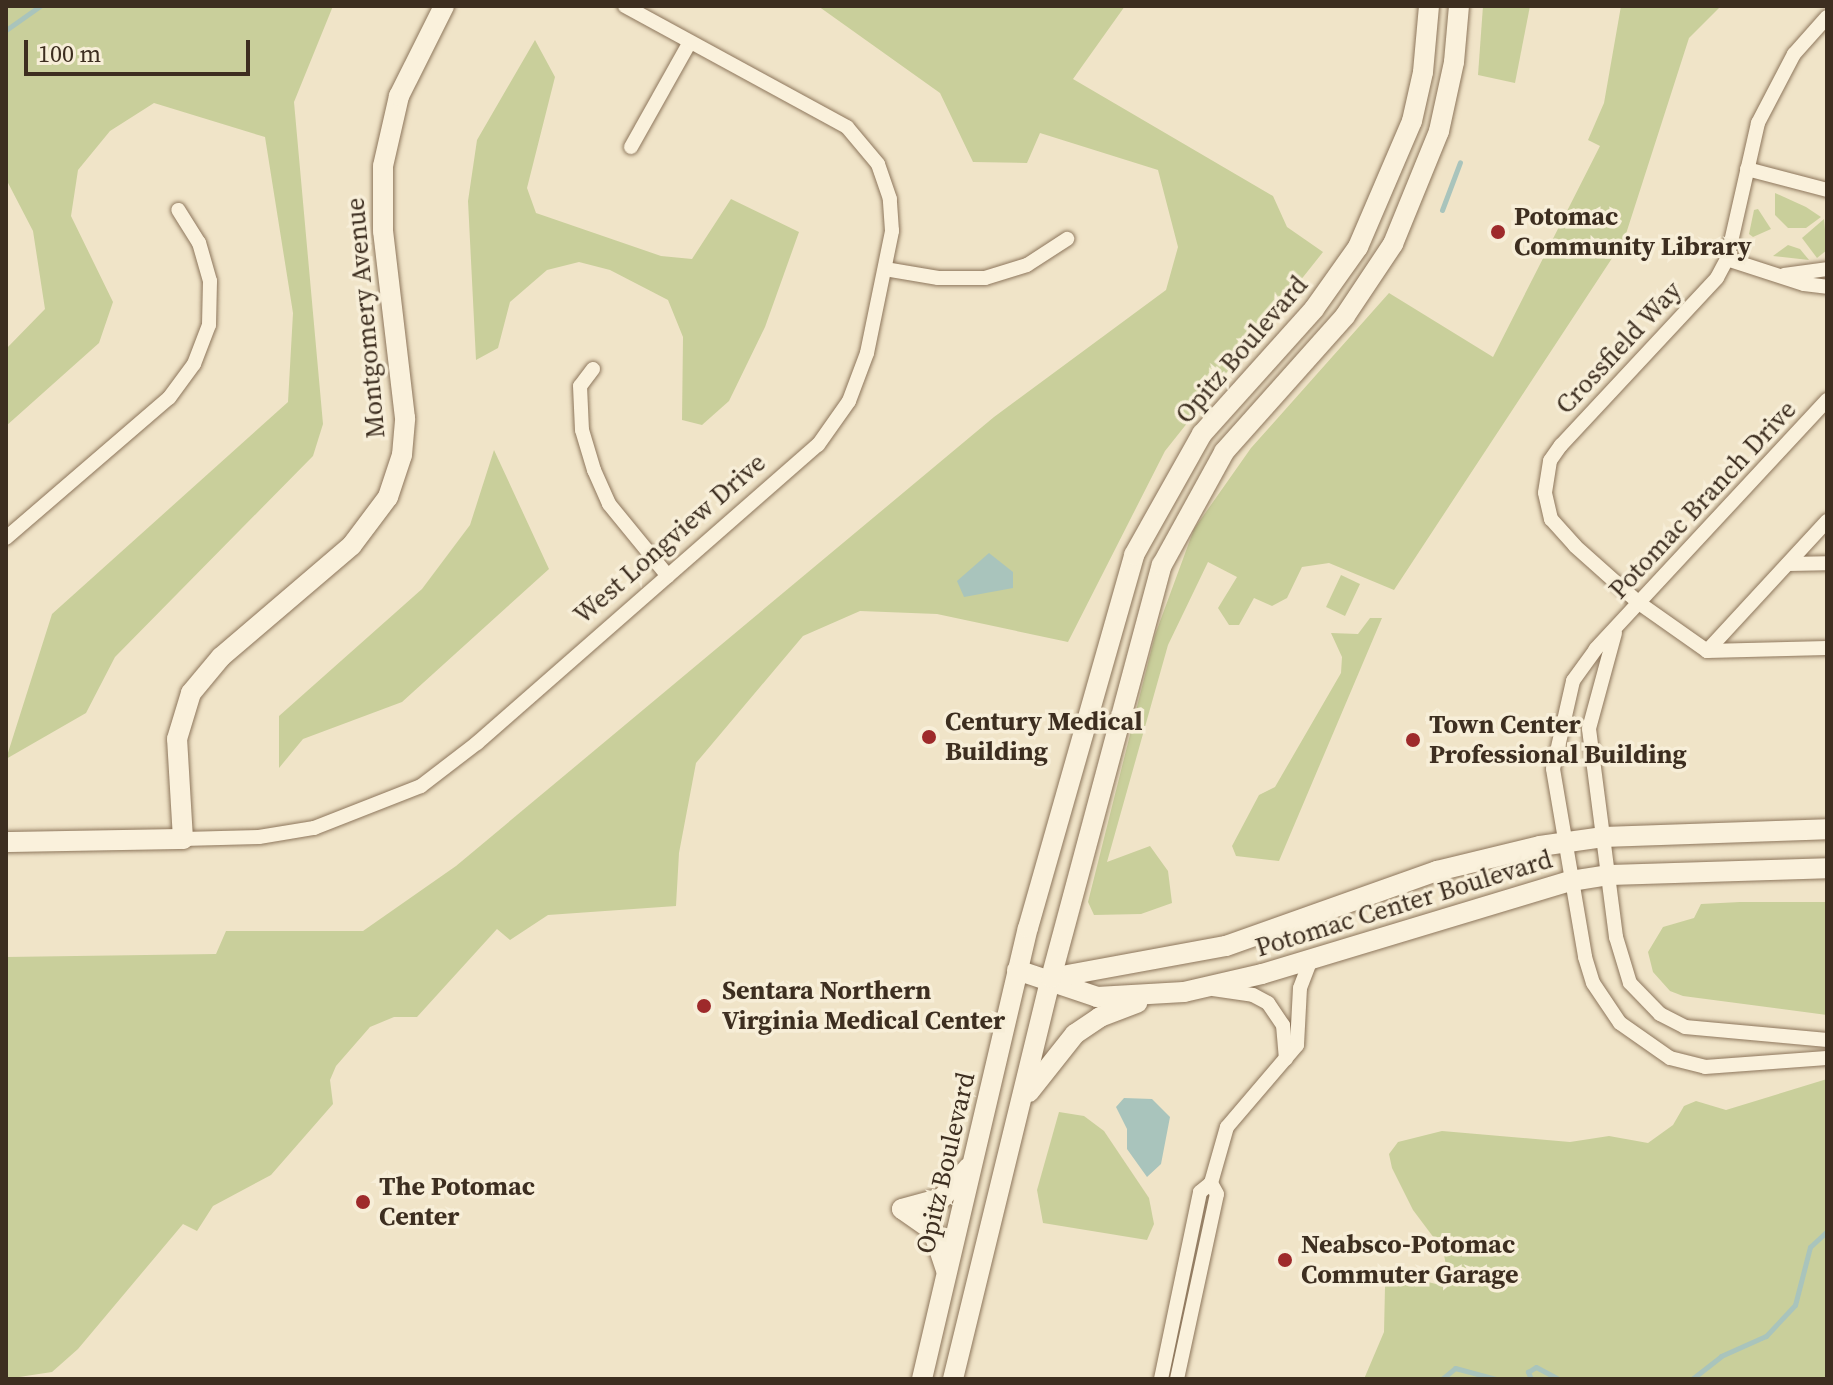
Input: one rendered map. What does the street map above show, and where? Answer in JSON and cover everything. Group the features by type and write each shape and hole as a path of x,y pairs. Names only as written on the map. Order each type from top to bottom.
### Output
{"main road":[{"name":"Montgomery Avenue","path":"183,839 177,739 191,693 221,657 366,530 398,469 405,418 382,222 383,166 399,96 444,6"},
{"name":"Opitz Boulevard","path":"922,1379 1017,970 1134,555 1202,434 1314,309 1358,247 1412,121 1423,72 1429,6"},
{"name":"Opitz Boulevard","path":"953,1379 1051,978 1162,565 1200,487 1224,452 1345,316 1393,244 1439,131 1454,62 1459,6"},
{"name":"Potomac Center Boulevard","path":"1051,978 1226,946 1437,871 1562,843 1603,837 1827,829"},
{"name":"West Longview Drive","path":"6,842 183,839"},
{"name":"Potomac Center Boulevard","path":"1017,970 1051,978 1073,991 1097,997 1158,996 1209,988 1571,881 1610,875 1827,868"},
{"path":"1022,1102 1057,1051 1075,1034 1100,1017 1158,996"},
{"path":"947,1276 934,1233 902,1209 950,1191 975,1152"}],"street":[{"name":"West Longview Drive","path":"183,839 259,837 314,828 421,786 818,445 839,419 867,353 892,231 890,199 867,146 847,127 625,6"},
{"name":"Crossfield Way","path":"1707,651 1639,603 1551,519 1545,493 1550,461 1717,278 1727,259 1747,169 1773,91 1794,54 1827,17"},
{"path":"631,147 690,42"},
{"path":"1747,169 1820,189 1827,202"},
{"path":"6,538 169,398 194,364 209,325 210,281 199,243 178,210"},
{"path":"885,269 938,278 985,278 1027,265 1067,239"},
{"path":"1727,259 1827,287"},
{"path":"1784,275 1827,269"},
{"path":"593,369 580,386 582,430 594,470 609,504 668,576"},
{"name":"Potomac Branch Drive","path":"1827,400 1639,603 1573,681 1553,769 1562,843 1593,983 1612,1013 1640,1040 1670,1058 1705,1067 1827,1058"},
{"path":"1707,651 1827,521"},
{"path":"1788,564 1827,563"},
{"name":"Potomac Branch Drive","path":"1615,632 1589,729 1621,961 1630,983 1660,1014 1705,1031 1827,1040"},
{"path":"1707,651 1827,648"},
{"path":"1161,1379 1200,1192 1211,1183 1227,1127 1286,1059 1300,1037 1300,988 1311,959"},
{"path":"1209,988 1253,995 1268,1003 1283,1025 1286,1059"},
{"path":"1177,1379 1217,1194 1211,1183"}],"green space":[{"path":"6,6 333,6 294,102 323,424 313,456 115,657 86,713 6,759 52,614 288,402 293,313 265,137 154,103 110,131 78,170 71,216 113,302 99,343 6,426 6,349 45,309 33,231 6,179"},
{"path":"818,6 1125,6 1073,79 1273,196 1287,227 1323,252 1165,451 1068,642 937,614 860,611 803,636 696,763 679,853 676,906 548,915 510,940 497,929 417,1017 394,1017 370,1027 336,1066 330,1080 333,1104 271,1175 213,1206 197,1231 183,1224 78,1349 52,1372 6,1379 6,957 216,954 226,931 363,931 456,866 994,417 1166,290 1178,247 1158,170 1040,133 1027,163 973,162 940,93"},
{"path":"1483,6 1530,6 1515,83 1478,75"},
{"path":"1621,6 1721,6 1689,38 1624,240 1394,590 1329,563 1302,567 1287,598 1272,606 1254,598 1239,625 1229,625 1218,608 1237,577 1208,562 1168,645 1107,862 1150,846 1168,871 1172,903 1141,914 1094,915 1088,902 1155,635 1194,529 1251,448 1389,293 1493,357 1600,146 1588,140 1604,103"},
{"path":"535,40 555,77 527,188 536,213 661,256 692,259 731,199 799,232 765,327 729,401 702,425 682,420 683,337 668,300 610,270 579,262 547,270 510,302 498,348 476,360 468,201 477,140"},
{"path":"1775,193 1821,217 1806,228 1788,228 1775,215"},
{"path":"1758,209 1771,229 1753,237 1749,234 1754,210"},
{"path":"1824,219 1827,250 1817,258 1802,238"},
{"path":"1788,245 1800,249 1809,260 1773,256"},
{"path":"494,450 549,569 402,702 303,739 279,768 279,716 422,589 470,525"},
{"path":"1341,575 1360,584 1345,616 1326,607"},
{"path":"1370,618 1382,618 1279,861 1236,856 1232,846 1259,795 1275,787 1341,673 1342,657 1331,633 1358,634"},
{"path":"1827,902 1827,1015 1683,996 1670,991 1653,972 1648,952 1663,927 1694,918 1701,904"},
{"path":"1827,1079 1827,1379 1364,1379 1384,1332 1385,1287 1392,1273 1436,1284 1448,1275 1443,1250 1413,1210 1392,1168 1389,1154 1398,1142 1442,1131 1570,1142 1609,1136 1648,1143 1673,1125 1684,1106 1696,1101 1726,1110"},
{"path":"1059,1112 1084,1116 1104,1131 1149,1198 1154,1224 1147,1240 1043,1223 1037,1190"}],"water":[{"path":"989,553 1013,572 1013,588 964,597 957,581"},
{"path":"1124,1098 1152,1099 1170,1117 1161,1164 1147,1177 1127,1149 1127,1129 1116,1107"}],"waterway":[{"path":"6,30 40,6"},
{"path":"1442,210 1460,162"},
{"path":"1692,1379 1721,1356 1766,1336 1795,1305 1810,1247 1827,1231"},
{"path":"1531,1379 1528,1372 1536,1367 1559,1379"},
{"path":"1442,1379 1455,1368 1496,1379"}],"place":[{"name":"Potomac Community Library","path":"1498,232"},
{"name":"Century Medical Building","path":"929,737"},
{"name":"Town Center Professional Building","path":"1413,740"},
{"name":"Sentara Northern Virginia Medical Center","path":"704,1006"},
{"name":"The Potomac Center","path":"363,1202"},
{"name":"Neabsco-Potomac Commuter Garage","path":"1285,1260"}]}
